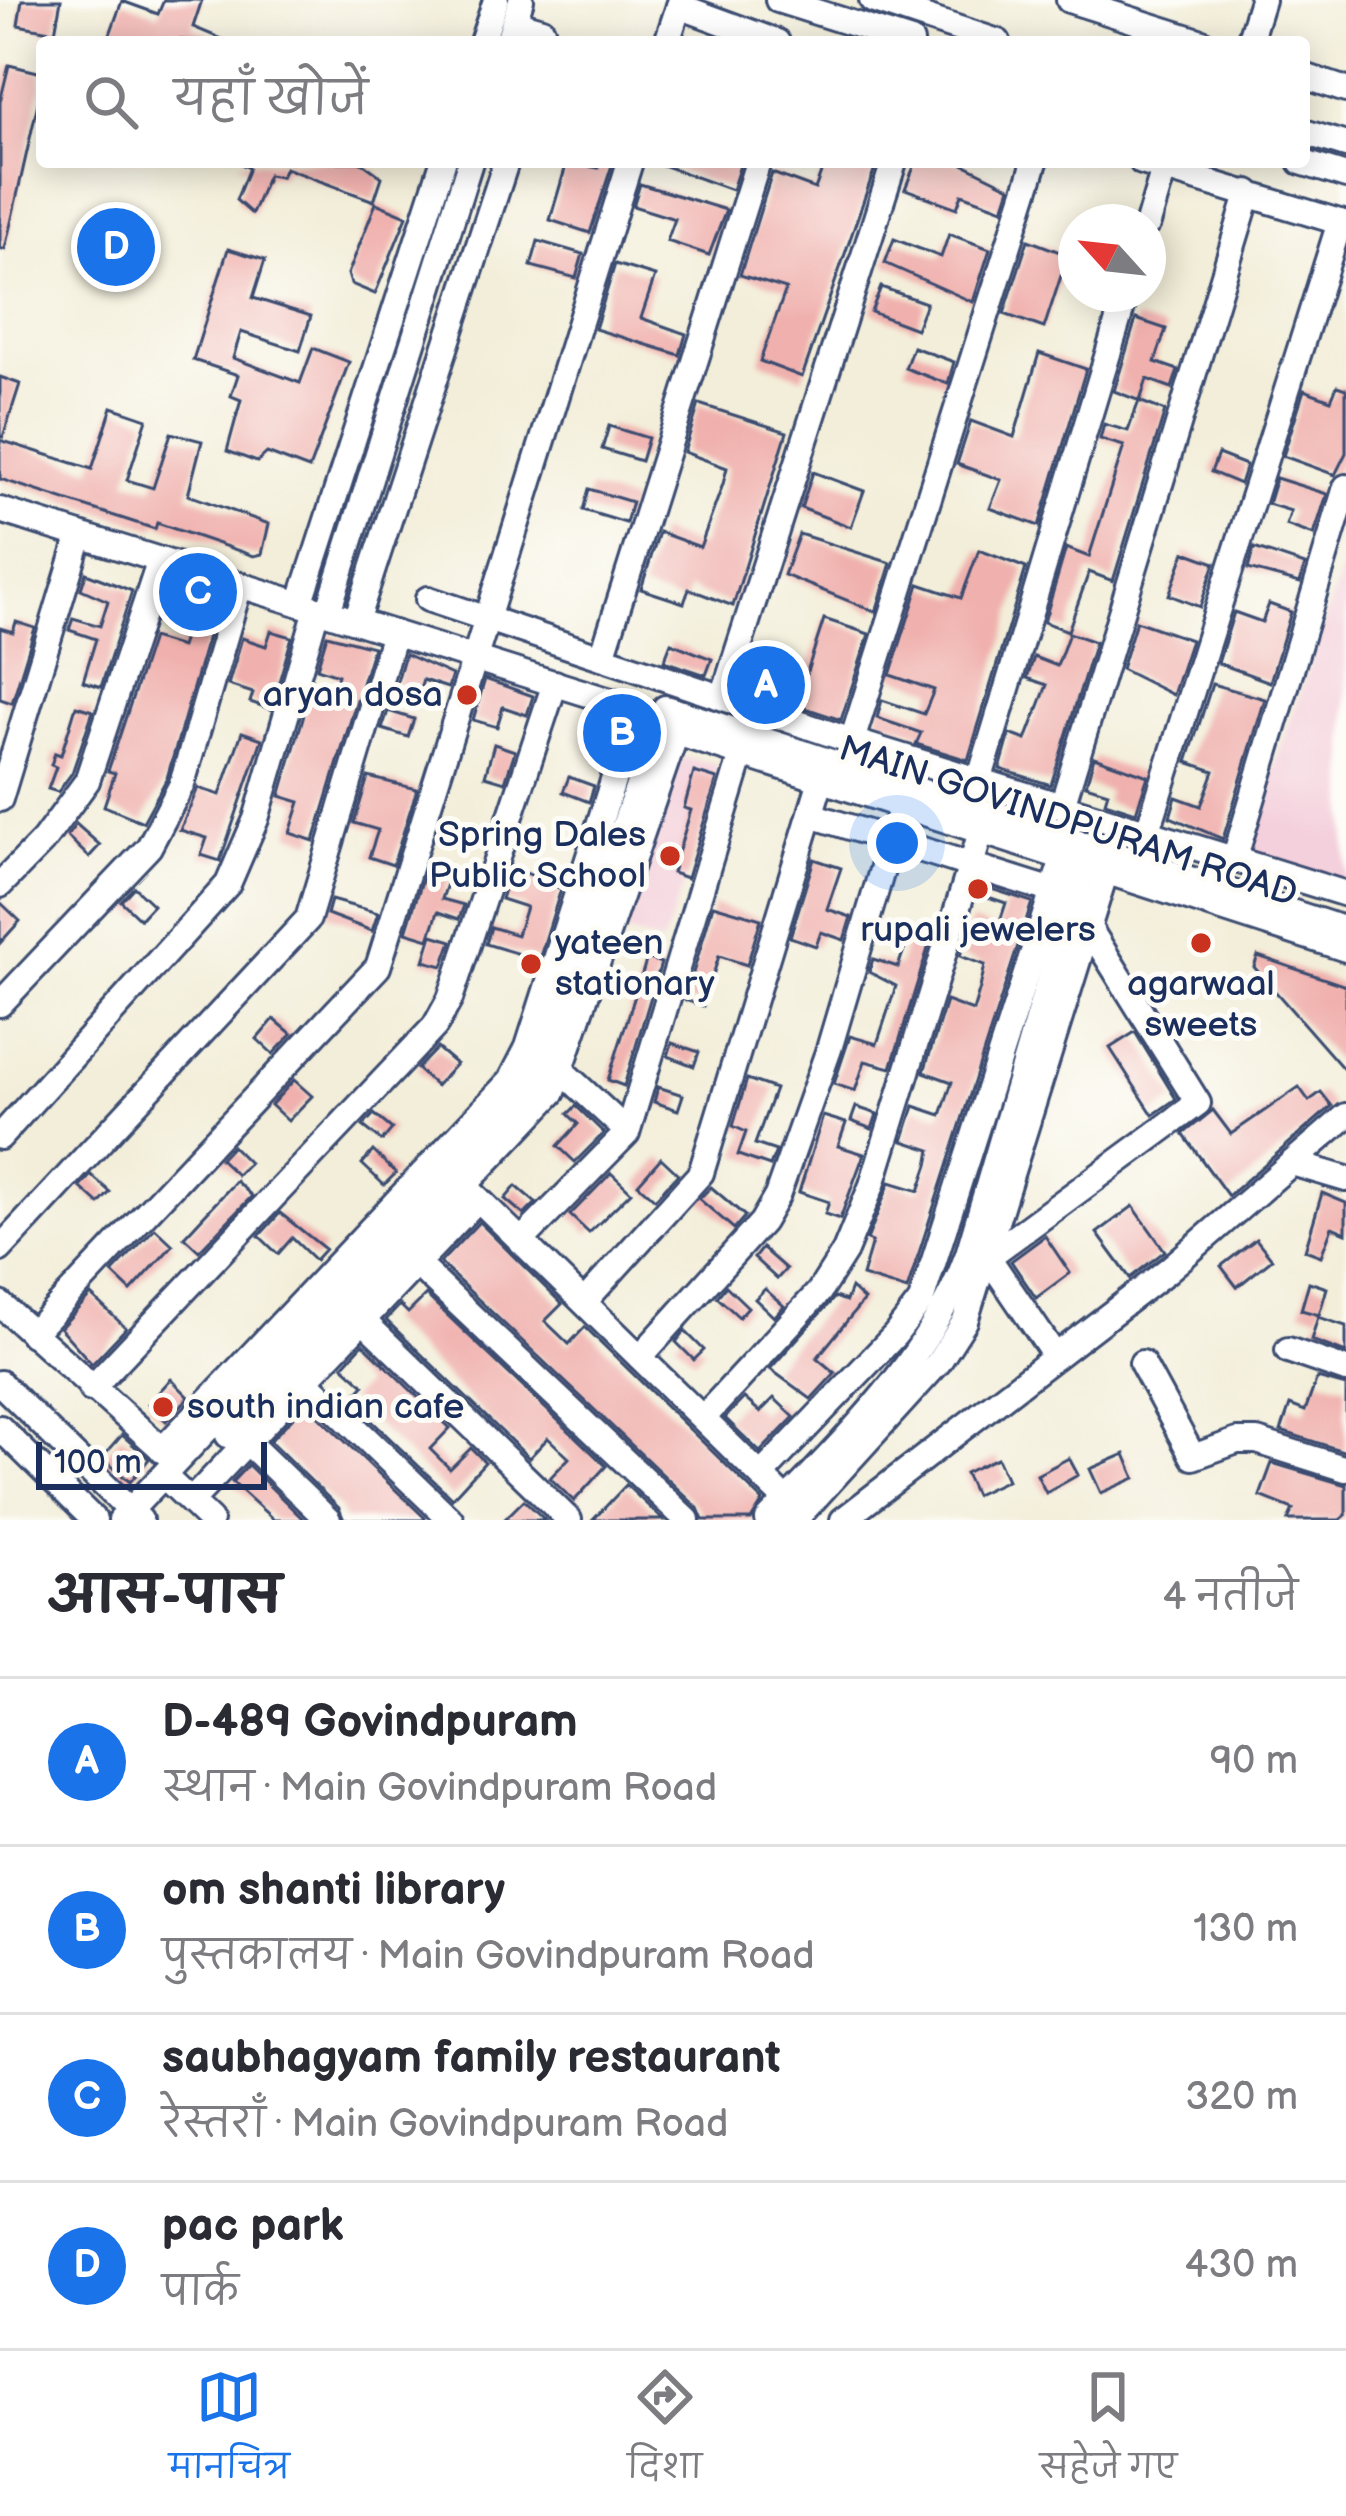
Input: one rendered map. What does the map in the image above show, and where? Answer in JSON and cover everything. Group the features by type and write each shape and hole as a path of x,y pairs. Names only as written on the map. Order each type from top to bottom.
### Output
{"street":[{"path":"484,36 496,0"},
{"path":"778,0 892,36"},
{"path":"872,0 980,36"},
{"path":"1069,0 1129,9 1189,36"},
{"path":"1251,36 1262,0"},
{"path":"670,36 680,3 762,36"},
{"path":"514,21 542,30 544,36"},
{"path":"1310,78 1346,90"},
{"path":"1310,134 1346,145"},
{"path":"1310,165 1346,176"},
{"path":"0,1138 228,884 256,819 315,608 351,447 441,168"},
{"path":"315,608 378,454 468,168"},
{"path":"356,621 504,168"},
{"path":"32,1334 378,967 628,168"},
{"path":"602,657 756,168"},
{"path":"723,697 892,168"},
{"path":"852,741 1033,168"},
{"path":"1150,204 1154,168"},
{"path":"1134,872 1343,223 1165,168"},
{"path":"1062,806 1249,191"},
{"path":"703,1418 819,1292 845,1251 872,1186 972,866 981,777 1121,312"},
{"path":"415,336 446,346"},
{"path":"351,447 378,454"},
{"path":"1234,860 1346,487"},
{"name":"MAIN GOVINDPURAM ROAD","path":"0,510 671,720 1090,860 1346,930"},
{"path":"0,799 80,535"},
{"path":"0,885 44,842 87,782 160,560"},
{"path":"0,1004 149,848 182,784 240,585"},
{"path":"428,599 852,741 981,777 1346,894"},
{"path":"0,1249 308,919 394,633"},
{"path":"91,1389 435,1027 449,998 555,683"},
{"path":"178,1476 511,1080 528,1047 636,709"},
{"path":"178,1476 241,1435 471,1192 563,1072 671,720"},
{"path":"0,1383 134,1518 178,1476 535,1083 671,720"},
{"name":"MAIN GOVINDPURAM ROAD","path":"671,720 742,754 821,780 901,806 976,820"},
{"path":"521,1241 626,1133 742,754"},
{"path":"584,1302 701,1173 821,780"},
{"path":"640,1357 762,1222 777,1196 829,1049 901,806"},
{"path":"811,815 1053,891"},
{"path":"761,1475 895,1335 921,1300 950,1224 1053,891 1090,860"},
{"path":"768,1520 797,1514 949,1349 988,1257 1089,928 1090,860"},
{"path":"797,1514 948,1304 1090,860"},
{"name":"MAIN GOVINDPURAM ROAD","path":"1134,872 1346,949"},
{"path":"988,1257 1198,1102 1089,928"},
{"path":"563,1072 619,1123"},
{"path":"843,1520 1168,1270 1346,1116"},
{"path":"1292,1163 1346,1179"},
{"path":"471,1192 797,1514"},
{"path":"410,1257 687,1520"},
{"path":"988,1257 1055,1356"},
{"path":"0,1304 178,1476 211,1520"},
{"path":"356,1314 569,1520"},
{"path":"1288,1350 1346,1370"},
{"path":"1142,1363 1193,1456 1257,1441 1346,1469"},
{"path":"299,1374 451,1520"},
{"path":"0,1428 94,1520"},
{"path":"241,1435 328,1520"}],"shaded area":[{"path":"1346,556 1346,886 1245,854"},
{"name":"Spring Dales Public School","path":"679,757 719,764 709,789 717,793 662,943 624,933"}],"building":[{"path":"22,0 61,0 55,32 18,25"},
{"path":"164,0 202,0 193,27 215,36 109,36 122,1 158,14"},
{"path":"9,65 36,72 36,112 5,249 0,249 0,102"},
{"path":"249,168 285,168 281,177 268,175 252,214 236,200"},
{"path":"285,168 369,168 382,177 374,201"},
{"path":"565,168 611,168 590,233 550,220"},
{"path":"671,168 739,168 732,190"},
{"path":"823,168 875,168 802,377 760,361 786,289 740,275 772,173 815,189"},
{"path":"914,168 971,168 1010,187 1003,209 962,194 957,208 905,189"},
{"path":"640,184 726,210 709,255 667,241 675,219 633,206"},
{"path":"376,203 407,216 375,294 351,284 348,274"},
{"path":"949,234 990,249 973,302 885,263 894,239 941,257"},
{"path":"1028,240 1058,251 1058,285 1044,328 1004,314"},
{"path":"538,241 583,254 576,278 531,266"},
{"path":"228,249 265,260 253,298 311,316 300,351 241,332 233,358 300,383 313,348 349,362 309,469 267,453 257,462 227,451 241,400 231,396 238,375 193,360"},
{"path":"615,264 655,276 641,318 686,334 680,355 595,329"},
{"path":"881,287 926,303 916,329 871,312"},
{"path":"1136,319 1166,329 1155,362 1178,370 1172,388 1147,379 1140,401 1114,391"},
{"path":"913,347 954,362 948,384 905,368"},
{"path":"1039,353 1086,369 1039,526 990,508 1001,480 957,464 971,421 1014,437"},
{"path":"0,377 20,384 3,437 0,437"},
{"path":"1337,386 1346,389 1346,453 1335,475 1283,456 1304,390 1331,400"},
{"path":"1139,401 1165,411 1113,581 1089,572 1068,631 1044,622 1066,548 1089,557 1124,446 1100,439 1104,424 1128,431"},
{"path":"699,404 787,432 733,606 689,589 684,603 641,589 659,532 700,547 723,484 727,468 684,452"},
{"path":"112,407 147,419 127,480 153,488 171,433 202,441 188,495 269,524 262,554 254,556 157,523 155,529 0,479 0,440 92,469"},
{"path":"609,426 648,438 641,461 602,449"},
{"path":"1218,454 1246,465 1240,484 1211,472"},
{"path":"813,472 864,491 851,527 801,508"},
{"path":"1276,478 1327,494 1314,535 1286,525 1291,511 1268,504"},
{"path":"589,489 632,502 626,523 583,510"},
{"path":"799,534 891,563 876,612 784,575"},
{"path":"1254,548 1305,565 1300,583 1248,569"},
{"path":"979,550 1026,568 968,760 916,744 921,733 877,718 882,700 924,714 934,690 890,675 919,584 961,598"},
{"path":"1185,552 1215,563 1200,607 1169,595"},
{"path":"86,573 132,591 101,687 83,681 96,639 69,630 73,618 100,626 108,601 81,589"},
{"path":"1269,604 1291,612 1270,682 1218,663 1234,612 1262,622"},
{"path":"824,619 869,634 841,720 743,687 750,667 803,684"},
{"path":"1136,621 1191,640 1173,695 1121,669"},
{"path":"16,622 35,628 12,703 0,699 0,628 13,632"},
{"path":"189,623 210,629 167,778 143,822 104,806 115,773 108,771 152,638 181,647"},
{"path":"271,631 292,637 271,709 250,702 253,693 228,685 242,638 266,646"},
{"path":"1069,633 1095,642 1051,785 1000,769 1010,734 1026,740 1047,685 1027,678 1034,657 1057,666"},
{"path":"327,635 373,647 314,841 290,833 300,802 280,796 309,697 329,704 338,675 317,668"},
{"path":"671,643 712,659 706,675 664,661"},
{"path":"405,654 452,675 448,688 423,680 418,696 395,688"},
{"path":"485,679 533,696 527,715 503,707 497,727 473,720"},
{"path":"1212,684 1265,699 1223,839 1170,817 1176,797 1201,806 1214,771 1187,762"},
{"path":"76,706 93,711 72,773 58,792 48,789 56,767 51,765 55,753 61,755"},
{"path":"388,711 414,719 408,737 382,729"},
{"path":"242,732 262,739 220,861 201,855 207,838 180,830 198,788 220,795"},
{"path":"494,744 515,751 505,782 485,776"},
{"path":"1094,757 1148,776 1136,812 1105,802 1108,792 1086,785"},
{"path":"694,772 717,779 687,878 672,873 691,810 684,808"},
{"path":"368,777 417,789 393,865 369,857 378,830 354,823"},
{"path":"569,777 594,786 589,802 563,792"},
{"path":"76,824 100,845 89,857 67,836"},
{"path":"814,859 841,868 827,909 851,917 844,940 821,932 816,946 790,937"},
{"path":"427,865 451,872 442,899 464,905 459,919 438,912 429,939 406,932"},
{"path":"511,866 561,889 539,960 486,944 491,927 517,935 526,907 501,899"},
{"path":"982,886 1032,902 907,1290 862,1276 872,1242 867,1240 890,1182 919,1191 928,1165 931,1150 903,1141 914,1106 941,1115 952,1082 924,1072 946,1001 973,1011 985,965 960,956 971,921 997,930 1006,903 979,894"},
{"path":"134,887 153,905 140,919 121,901"},
{"path":"331,900 378,913 372,931 327,914"},
{"path":"0,902 20,921 0,943"},
{"path":"713,905 761,919 747,965 719,956 703,1006 685,1000"},
{"path":"432,935 452,941 443,966 424,961"},
{"path":"909,935 930,942 891,1068 865,1061 855,1091 834,1084 850,1036 877,1044 896,986 869,972 873,959 898,967"},
{"path":"1258,956 1346,986 1346,1072 1254,967"},
{"path":"647,958 661,963 624,1086 608,1080"},
{"path":"274,1019 292,1034 273,1054 257,1039"},
{"path":"1135,1032 1176,1099 1153,1115 1110,1048"},
{"path":"672,1043 699,1052 694,1066 668,1056"},
{"path":"437,1048 456,1064 436,1086 417,1069"},
{"path":"747,1079 775,1089 755,1144 776,1151 770,1166 738,1155 746,1132 733,1126"},
{"path":"294,1080 312,1096 288,1121 271,1105"},
{"path":"658,1087 683,1095 678,1110 654,1102"},
{"path":"1299,1087 1309,1101 1321,1092 1332,1106 1228,1196 1183,1134 1213,1110 1231,1134"},
{"path":"576,1106 604,1133 575,1162 558,1146 578,1124 568,1114"},
{"path":"856,1107 877,1114 872,1129 851,1121"},
{"path":"374,1114 392,1129 382,1141 363,1126"},
{"path":"823,1116 846,1123 838,1146 864,1154 840,1219 825,1214 829,1202 799,1192"},
{"path":"232,1146 249,1163 237,1175 220,1159"},
{"path":"373,1151 396,1173 384,1185 362,1164"},
{"path":"661,1158 678,1174 655,1199 638,1184"},
{"path":"611,1173 631,1192 589,1233 570,1215"},
{"path":"91,1175 110,1192 99,1204 80,1187"},
{"path":"236,1181 252,1196 199,1251 184,1237"},
{"path":"516,1186 536,1203 524,1215 505,1199"},
{"path":"711,1187 745,1216 734,1229 699,1199"},
{"path":"1322,1193 1346,1203 1346,1233 1332,1227 1321,1256 1305,1250"},
{"path":"1133,1206 1165,1251 1130,1278 1097,1233"},
{"path":"280,1213 325,1249 315,1260 292,1238 278,1254 259,1236"},
{"path":"479,1222 562,1304 545,1321 569,1344 585,1327 763,1501 751,1520 703,1520 698,1508 440,1263"},
{"path":"155,1228 173,1245 131,1291 112,1273"},
{"path":"1045,1236 1070,1273 1036,1298 1011,1261"},
{"path":"1256,1239 1272,1259 1237,1287 1221,1266"},
{"path":"762,1248 786,1269 777,1279 754,1258"},
{"path":"1309,1282 1327,1288 1319,1315 1301,1310"},
{"path":"726,1286 748,1307 739,1317 717,1297"},
{"path":"851,1288 864,1300 817,1358 835,1373 811,1399 770,1369 835,1297 846,1301"},
{"path":"765,1289 784,1306 774,1317 755,1299"},
{"path":"91,1295 126,1328 92,1364 60,1328"},
{"path":"426,1295 606,1466 574,1501 550,1478 569,1458 548,1438 529,1458 386,1320 400,1305 408,1313"},
{"path":"1318,1317 1346,1326 1346,1353 1311,1340"},
{"path":"685,1331 704,1350 694,1360 676,1342"},
{"path":"363,1344 450,1428 430,1449 450,1469 471,1448 485,1462 452,1498 350,1400 364,1385 343,1366"},
{"path":"1317,1378 1346,1386 1346,1452 1281,1431 1290,1405 1305,1411"},
{"path":"171,1379 189,1397 166,1421 148,1404"},
{"path":"744,1398 760,1412 774,1398 794,1417 760,1452 725,1418"},
{"path":"306,1404 425,1518 344,1520 339,1508 270,1441"},
{"path":"122,1435 149,1459 130,1482 102,1458"},
{"path":"1125,1454 1135,1478 1101,1493 1090,1469"},
{"path":"997,1458 1007,1480 975,1495 965,1473"},
{"path":"1069,1458 1078,1475 1046,1493 1037,1475"},
{"path":"1272,1463 1346,1485 1346,1515 1340,1520 1288,1520 1293,1509 1260,1496"},
{"path":"248,1465 304,1520 274,1520 232,1482"},
{"path":"626,1485 663,1520 593,1520"},
{"path":"524,1500 545,1520 504,1520"}],"place":[{"name":"pac park","path":"116,247"},
{"name":"saubhagyam family restaurant","path":"198,592"},
{"name":"D-489 Govindpuram","path":"766,685"},
{"name":"aryan dosa","path":"467,695"},
{"name":"om shanti library","path":"622,733"},
{"name":"Spring Dales Public School","path":"670,856"},
{"name":"rupali jewelers","path":"978,889"},
{"name":"agarwaal sweets","path":"1201,943"},
{"name":"yateen stationary","path":"531,964"},
{"name":"south indian cafe","path":"163,1407"}]}
